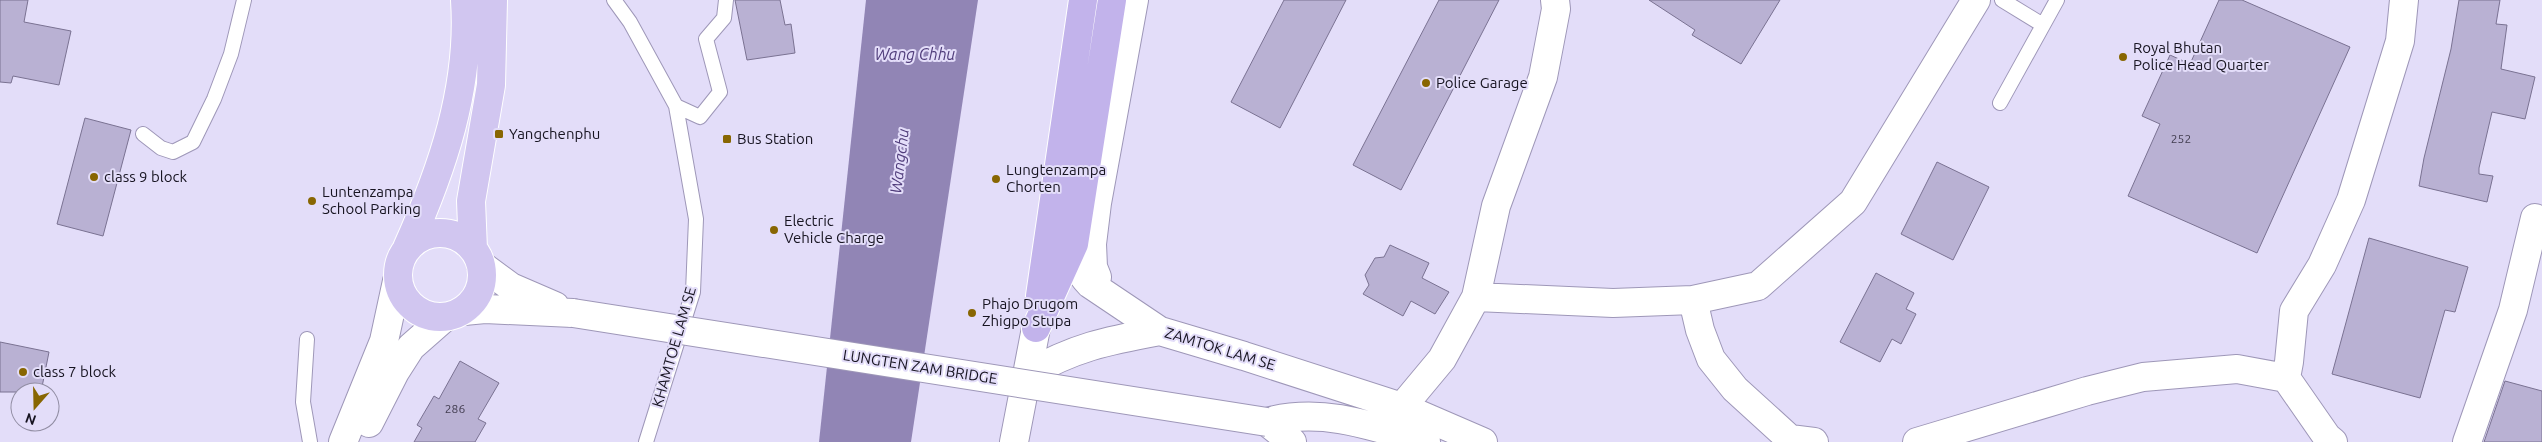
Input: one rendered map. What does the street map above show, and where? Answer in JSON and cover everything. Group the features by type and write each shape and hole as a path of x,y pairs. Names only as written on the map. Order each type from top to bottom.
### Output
{"highway":[{"path":"1036,328 1083,0"},
{"path":"1036,328 1074,244 1112,0"}],"main road":[{"path":"343,442 382,348 399,264 438,174 457,107 462,80 466,0"},
{"path":"359,442 395,372 411,347 473,302 480,291 483,278 477,257 471,201 491,85 493,0"},
{"path":"1106,296 1092,267 1093,236 1097,204 1134,0"},
{"path":"1402,407 1442,359 1476,297 1496,206 1543,77 1556,9 1555,0"},
{"path":"1476,297 1613,303 1693,300 1758,286 1853,202 1976,0"},
{"path":"2333,442 2327,437 2286,378 2294,311 2322,265 2351,200 2400,41 2404,0"},
{"path":"2467,442 2513,310 2535,218"},
{"path":"407,248 416,240 440,233 464,240 477,257 511,287 532,298 573,313"},
{"name":"ZAMTOK LAM SE","path":"1074,244 1076,262 1081,275 1106,296 1160,331 1402,407 1483,442"},
{"path":"397,281 401,294 409,304 419,312 431,317 454,314 573,313"},
{"path":"1693,300 1700,330 1710,359 1735,389 1790,439 1814,442"},
{"name":"LUNGTEN ZAM BRIDGE","path":"573,313 1267,422"},
{"path":"1014,442 1036,328"},
{"path":"1026,375 1077,349 1160,331"},
{"path":"1918,442 2087,391 2143,377 2237,370 2286,378"},
{"path":"1267,422 1290,416 1313,415 1360,424 1426,442"},
{"path":"1267,422 1292,442"}],"lane":[{"path":"143,134 161,148 173,152 193,142 214,99 231,54 244,0"},
{"name":"KHAMTOE LAM SE","path":"614,0 630,22 676,106 696,219 693,292 646,442"},
{"path":"676,106 700,117 720,92 706,39 724,18 726,0"},
{"path":"2002,0 2043,25"},
{"path":"2000,103 2057,0"},
{"path":"307,340 304,402 310,442"}],"water":[{"name":"Wang Chhu","path":"866,0 978,0 911,442 819,442"}],"building":[{"path":"0,0 28,0 24,22 71,31 59,85 13,76 11,83 0,82"},
{"path":"735,0 780,0 785,25 791,24 795,53 747,60"},
{"path":"1284,0 1346,0 1280,128 1231,102"},
{"name":"Police Garage","path":"1439,0 1499,0 1401,190 1353,165"},
{"path":"1649,0 1780,0 1741,64 1692,35 1695,30"},
{"path":"2219,0 2242,0 2350,47 2257,253 2128,196 2160,124 2142,116 2170,55 2190,64"},
{"path":"2459,0 2500,0 2496,24 2507,25 2501,69 2535,77 2525,119 2492,112 2479,168 2479,174 2493,176 2487,202 2419,186 2451,49"},
{"name":"class 9 block","path":"85,118 131,130 103,236 57,224"},
{"path":"1937,162 1989,187 1953,260 1901,234"},
{"path":"2369,238 2468,267 2455,312 2445,310 2420,398 2332,374"},
{"path":"1390,245 1429,263 1422,278 1449,292 1435,314 1411,301 1403,316 1363,294 1369,285 1365,275 1375,258 1384,257"},
{"path":"1876,273 1914,293 1906,309 1916,314 1901,344 1892,339 1880,362 1840,342"},
{"name":"class 7 block","path":"0,342 49,352 43,382 10,382 10,392 0,392"},
{"path":"460,361 499,383 478,419 486,423 475,442 414,442 422,428 417,425 434,396 439,399"},
{"path":"2505,381 2542,391 2542,442 2484,442"}],"place":[{"name":"Royal Bhutan Police Head Quarter","path":"2123,57"},
{"name":"Police Garage","path":"1426,83"},
{"name":"Yangchenphu","path":"499,134"},
{"name":"Bus Station","path":"727,139"},
{"name":"class 9 block","path":"94,177"},
{"name":"Lungtenzampa Chorten","path":"996,179"},
{"name":"Luntenzampa School Parking","path":"312,201"},
{"name":"Electric Vehicle Charge","path":"774,230"},
{"name":"Phajo Drugom Zhigpo Stupa","path":"972,313"},
{"name":"class 7 block","path":"23,372"}],"water label":[{"name":"Wangchu","path":"899,161"}]}
